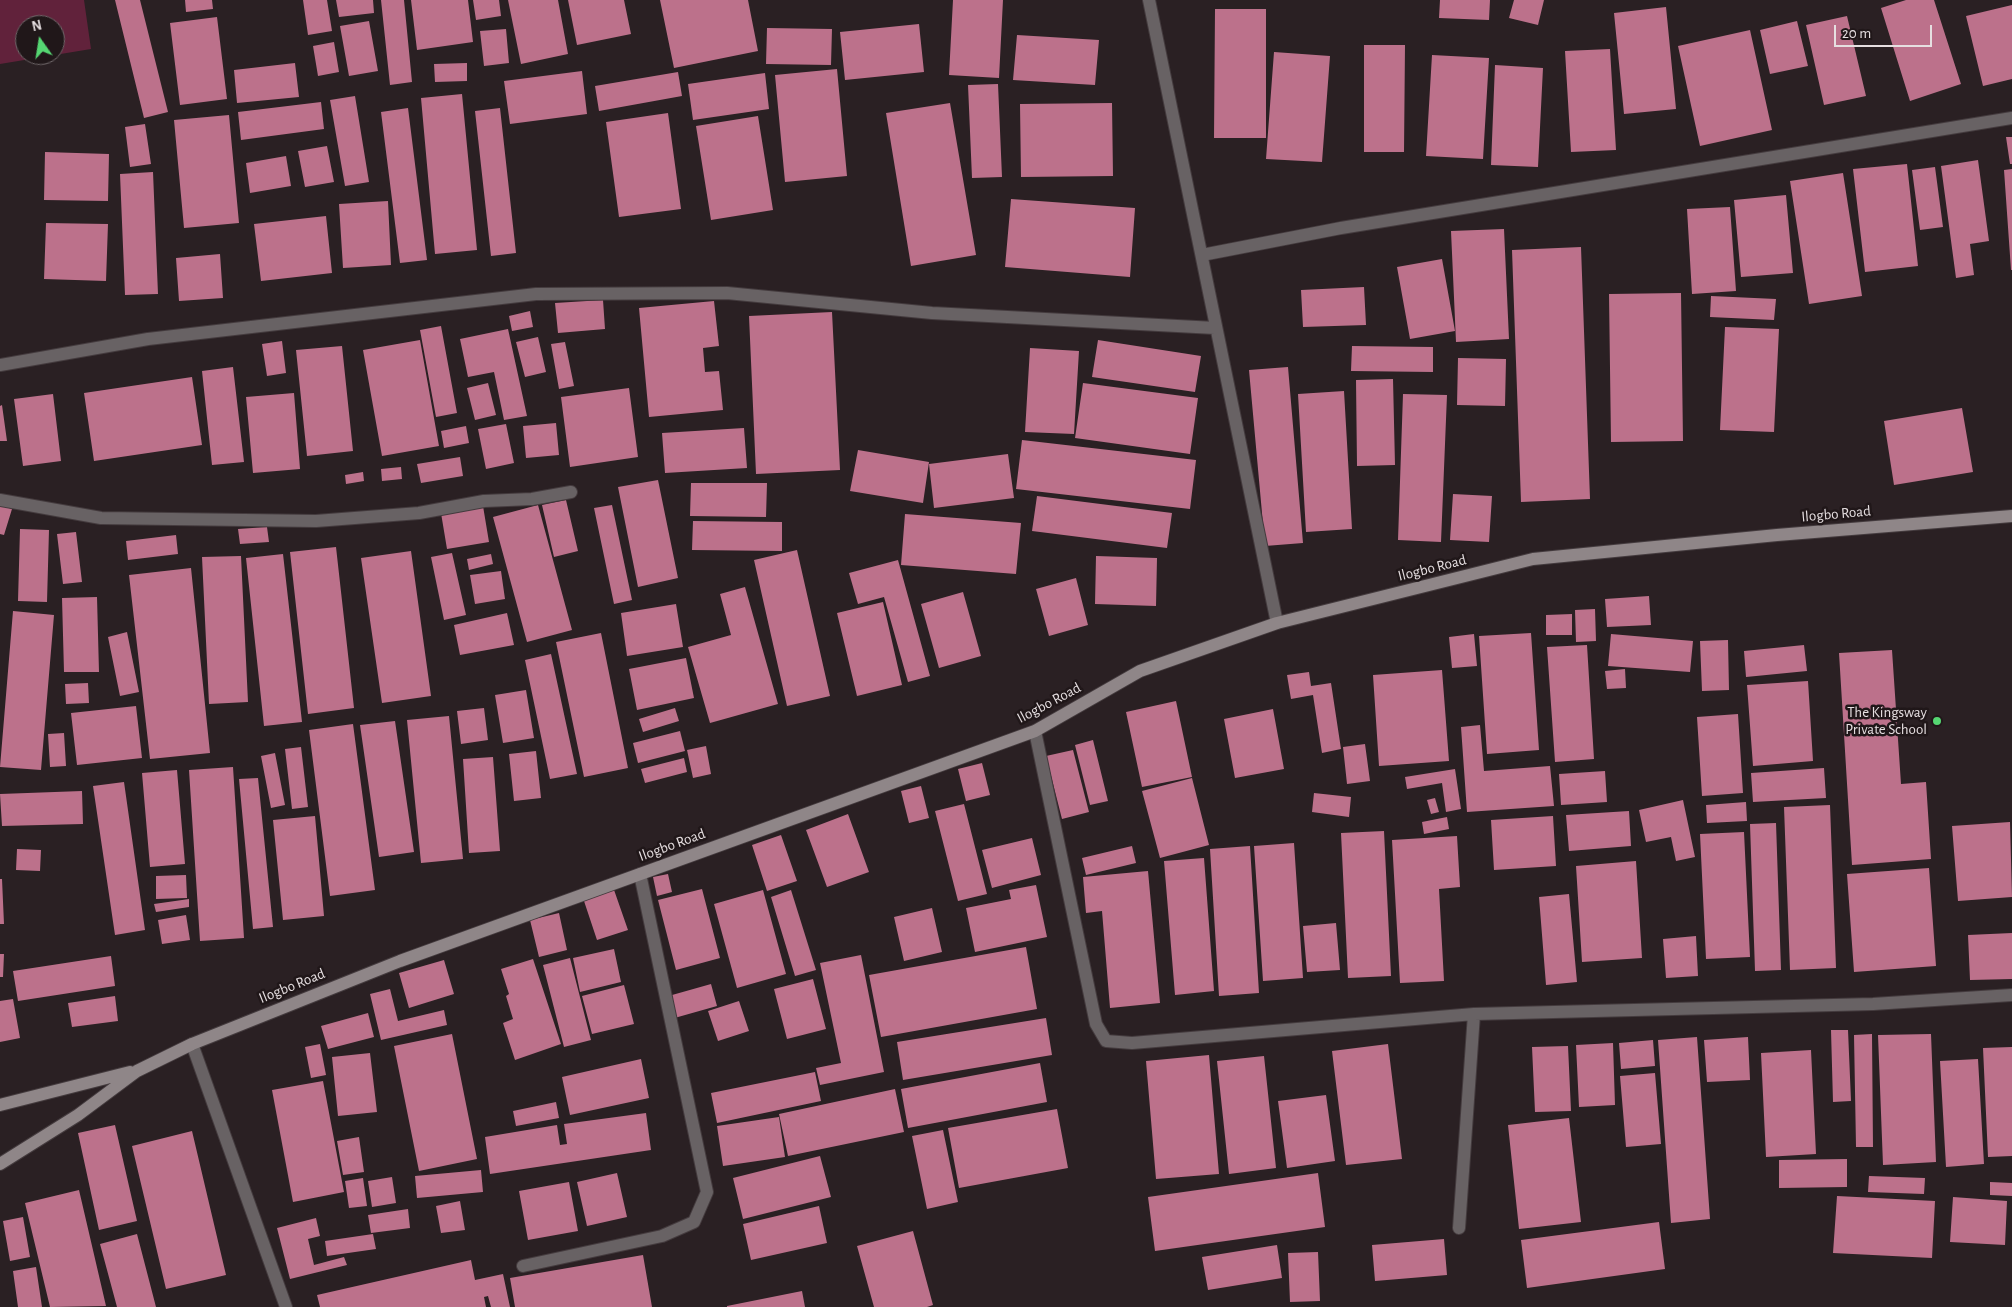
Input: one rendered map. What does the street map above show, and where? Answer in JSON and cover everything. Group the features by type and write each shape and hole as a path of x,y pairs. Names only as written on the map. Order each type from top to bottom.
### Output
{"main road":[{"name":"Ilogbo Road","path":"137,1071 192,1044 400,961 1035,731 1140,671 1277,623 1533,560 1777,535 2012,516"},
{"path":"0,1105 137,1071"},
{"path":"0,1164 78,1115 137,1071"}],"street":[{"path":"1149,0 1277,623"},
{"path":"1202,255 1341,228 2012,118"},
{"path":"0,365 148,340 536,294 728,293 932,313 1215,328"},
{"path":"0,500 101,518 316,521 419,513 484,501 532,499 570,492"},
{"path":"1035,731 1096,1024 1106,1041 1132,1043 1474,1014 1873,1004 2012,995"},
{"path":"523,1266 662,1236 694,1222 707,1192 640,874"},
{"path":"1459,1228 1474,1014"},
{"path":"192,1044 286,1307"}],"shaded area":[{"path":"0,0 84,0 91,49 65,53 65,15 15,15 15,62 0,64"}],"building":[{"path":"115,0 140,0 168,112 144,118"},
{"path":"185,0 212,0 213,9 186,12"},
{"path":"303,0 327,0 332,31 308,35"},
{"path":"336,0 373,0 374,13 339,17"},
{"path":"381,0 404,0 412,82 390,85"},
{"path":"411,0 468,0 473,42 417,50"},
{"path":"473,0 499,0 501,16 476,20"},
{"path":"508,0 558,0 568,54 521,64"},
{"path":"568,0 624,0 631,34 577,45"},
{"path":"660,0 748,0 758,51 674,68"},
{"path":"953,0 1003,0 999,78 949,75"},
{"path":"1440,0 1490,0 1489,20 1439,18"},
{"path":"1514,0 1544,0 1538,25 1509,18"},
{"path":"1906,0 1934,0 1961,84 1910,101 1881,8"},
{"path":"2012,5 2012,79 1983,86 1966,16"},
{"path":"1666,7 1676,109 1624,114 1614,13"},
{"path":"1215,9 1266,9 1266,138 1214,138"},
{"path":"1847,16 1866,96 1824,105 1806,25"},
{"path":"217,17 227,99 180,105 170,23"},
{"path":"369,21 378,71 349,76 340,26"},
{"path":"1797,21 1808,66 1770,74 1760,30"},
{"path":"919,24 924,72 845,80 840,32"},
{"path":"767,28 832,29 831,65 766,64"},
{"path":"506,29 509,63 484,66 480,31"},
{"path":"1750,30 1772,130 1700,146 1678,46"},
{"path":"1017,35 1099,40 1095,85 1013,80"},
{"path":"334,42 339,72 318,76 313,46"},
{"path":"1364,45 1405,45 1404,152 1364,152"},
{"path":"1610,49 1616,150 1571,152 1565,51"},
{"path":"1274,52 1330,56 1322,162 1266,159"},
{"path":"1432,55 1489,58 1483,159 1426,156"},
{"path":"295,63 299,97 237,103 234,70"},
{"path":"467,63 467,81 435,82 434,64"},
{"path":"1495,65 1543,68 1538,167 1491,165"},
{"path":"837,69 847,176 785,182 775,75"},
{"path":"582,71 587,114 510,124 504,81"},
{"path":"678,72 682,96 599,111 595,86"},
{"path":"765,73 769,109 693,120 688,84"},
{"path":"998,84 1002,177 972,178 968,85"},
{"path":"462,94 477,250 435,254 421,98"},
{"path":"355,96 369,182 345,186 330,100"},
{"path":"321,102 324,129 241,140 238,112"},
{"path":"950,103 976,255 911,266 886,113"},
{"path":"1112,103 1113,176 1021,177 1020,104"},
{"path":"408,108 427,260 400,263 381,112"},
{"path":"500,108 516,253 491,256 475,111"},
{"path":"668,113 681,209 619,217 606,122"},
{"path":"229,115 239,223 184,228 174,120"},
{"path":"758,116 773,210 711,220 696,126"},
{"path":"145,124 151,164 130,167 125,127"},
{"path":"2006,137 2012,137 2012,164 2010,164"},
{"path":"327,146 334,182 305,187 298,151"},
{"path":"45,152 109,154 108,201 44,200"},
{"path":"286,156 291,186 250,193 246,163"},
{"path":"1978,160 1989,241 1970,244 1974,275 1956,278 1941,166"},
{"path":"1907,164 1918,266 1865,272 1853,169"},
{"path":"1935,167 1943,227 1920,230 1912,170"},
{"path":"2012,169 2012,270 2011,270 2004,170"},
{"path":"153,172 158,294 125,295 120,174"},
{"path":"1843,173 1862,296 1809,304 1790,181"},
{"path":"1786,195 1793,273 1741,277 1734,200"},
{"path":"1011,199 1135,208 1130,277 1005,267"},
{"path":"388,201 391,265 343,268 339,204"},
{"path":"1730,207 1736,291 1692,294 1687,209"},
{"path":"326,216 332,273 261,281 254,224"},
{"path":"46,223 108,224 106,281 44,279"},
{"path":"1504,229 1509,339 1456,342 1451,231"},
{"path":"1581,247 1590,499 1521,502 1512,250"},
{"path":"220,254 223,298 179,301 176,258"},
{"path":"1442,259 1455,331 1410,339 1397,267"},
{"path":"1364,287 1366,325 1303,327 1301,290"},
{"path":"1681,293 1683,441 1611,442 1609,294"},
{"path":"1711,296 1776,299 1774,320 1710,317"},
{"path":"603,300 605,329 558,333 555,303"},
{"path":"714,301 719,346 703,348 705,372 719,371 723,410 649,417 639,308"},
{"path":"530,311 533,327 512,331 509,316"},
{"path":"832,312 840,470 756,474 749,316"},
{"path":"441,326 457,413 436,417 420,330"},
{"path":"1725,327 1779,329 1774,432 1720,430"},
{"path":"508,329 527,416 504,420 494,372 468,377 460,339"},
{"path":"538,337 546,372 525,377 516,342"},
{"path":"420,340 439,446 382,456 363,350"},
{"path":"1098,340 1201,356 1195,392 1092,377"},
{"path":"282,341 286,373 267,376 262,344"},
{"path":"565,342 574,386 559,389 551,344"},
{"path":"342,346 353,451 307,456 296,350"},
{"path":"1352,346 1433,347 1433,372 1351,371"},
{"path":"1030,348 1079,351 1074,434 1025,432"},
{"path":"1458,358 1506,359 1505,406 1457,405"},
{"path":"233,367 244,462 212,465 202,371"},
{"path":"1288,367 1303,543 1265,546 1249,370"},
{"path":"192,377 202,445 94,461 84,393"},
{"path":"1393,379 1395,465 1357,466 1356,380"},
{"path":"488,383 496,415 475,420 467,388"},
{"path":"1083,383 1198,398 1190,454 1075,438"},
{"path":"629,388 638,457 570,467 561,397"},
{"path":"1344,391 1352,529 1306,532 1298,394"},
{"path":"294,393 300,469 253,473 246,397"},
{"path":"53,394 61,461 23,466 14,399"},
{"path":"1403,394 1447,395 1441,542 1398,540"},
{"path":"2,405 7,441 0,441 0,406"},
{"path":"1962,408 1973,472 1894,485 1884,421"},
{"path":"556,423 559,455 526,458 523,426"},
{"path":"506,424 514,463 486,469 478,429"},
{"path":"466,426 469,443 444,448 441,431"},
{"path":"744,428 747,468 665,473 662,433"},
{"path":"1022,440 1196,460 1190,509 1016,489"},
{"path":"858,450 929,462 923,503 850,491"},
{"path":"1008,454 1014,498 934,508 929,464"},
{"path":"460,457 463,476 421,483 417,464"},
{"path":"401,467 402,479 382,481 381,469"},
{"path":"363,472 364,481 346,484 345,475"},
{"path":"658,480 678,578 638,587 618,487"},
{"path":"691,483 767,483 766,517 690,516"},
{"path":"1453,494 1492,496 1489,542 1450,540"},
{"path":"1037,496 1172,513 1167,548 1032,531"},
{"path":"566,500 578,551 554,557 542,505"},
{"path":"0,505 12,509 4,535 0,534"},
{"path":"538,505 572,630 527,642 493,517"},
{"path":"612,505 632,600 614,604 594,508"},
{"path":"483,506 489,542 447,549 441,513"},
{"path":"905,514 1021,523 1016,574 901,565"},
{"path":"693,521 782,522 782,551 692,550"},
{"path":"267,527 269,542 240,544 238,529"},
{"path":"20,529 49,530 47,602 18,601"},
{"path":"76,532 82,582 63,584 57,534"},
{"path":"176,535 178,554 128,560 126,541"},
{"path":"336,547 354,708 308,714 290,552"},
{"path":"797,550 830,696 787,706 754,560"},
{"path":"411,551 431,696 382,703 361,558"},
{"path":"452,553 466,615 444,620 431,557"},
{"path":"283,554 302,722 264,726 246,558"},
{"path":"491,554 493,564 469,570 467,559"},
{"path":"241,556 248,702 209,704 202,557"},
{"path":"1096,556 1157,558 1156,606 1095,604"},
{"path":"898,560 930,676 908,682 884,597 858,604 849,573"},
{"path":"191,568 210,753 150,759 129,575"},
{"path":"501,571 505,599 475,604 470,575"},
{"path":"1076,578 1088,625 1049,636 1036,589"},
{"path":"745,587 778,704 710,723 688,647 731,635 720,594"},
{"path":"963,592 981,656 939,668 921,604"},
{"path":"1649,596 1651,625 1607,627 1605,599"},
{"path":"97,597 99,672 64,672 62,598"},
{"path":"883,602 902,685 857,696 837,613"},
{"path":"676,604 683,647 627,656 621,613"},
{"path":"1595,609 1596,641 1576,642 1575,610"},
{"path":"13,611 54,615 41,770 0,767"},
{"path":"507,613 514,645 460,655 454,625"},
{"path":"1572,614 1572,635 1546,635 1546,615"},
{"path":"127,632 139,692 120,696 108,637"},
{"path":"601,633 628,768 584,777 556,642"},
{"path":"1531,633 1539,750 1487,754 1479,636"},
{"path":"1474,634 1477,666 1452,668 1449,637"},
{"path":"1611,634 1693,641 1690,672 1608,666"},
{"path":"1728,640 1729,690 1702,691 1700,641"},
{"path":"1587,645 1594,759 1555,762 1547,647"},
{"path":"1804,645 1807,671 1746,677 1744,651"},
{"path":"1892,650 1901,784 1926,782 1931,859 1852,865 1839,653"},
{"path":"551,654 577,774 550,779 525,660"},
{"path":"686,658 694,698 637,710 629,669"},
{"path":"1625,669 1626,688 1607,689 1605,671"},
{"path":"1442,670 1449,761 1379,766 1373,675"},
{"path":"1309,672 1311,686 1331,683 1341,749 1322,753 1313,695 1291,699 1287,675"},
{"path":"1808,681 1813,761 1753,766 1747,685"},
{"path":"88,683 89,703 66,704 65,684"},
{"path":"526,690 534,738 503,743 495,695"},
{"path":"1176,701 1192,777 1142,787 1126,712"},
{"path":"136,706 142,758 77,765 71,713"},
{"path":"484,708 488,740 461,744 457,711"},
{"path":"675,708 679,721 643,732 639,719"},
{"path":"1273,709 1284,769 1235,778 1224,719"},
{"path":"1738,714 1743,793 1702,796 1697,717"},
{"path":"449,716 463,859 421,863 407,720"},
{"path":"395,721 414,852 379,857 360,725"},
{"path":"353,724 375,890 330,896 309,730"},
{"path":"1480,725 1484,771 1550,766 1554,806 1467,812 1461,727"},
{"path":"680,731 685,751 638,763 633,743"},
{"path":"64,733 66,766 50,767 48,734"},
{"path":"1093,740 1108,801 1090,805 1075,745"},
{"path":"1365,744 1370,781 1347,784 1343,747"},
{"path":"706,746 711,774 693,778 687,750"},
{"path":"301,747 308,807 292,809 285,749"},
{"path":"1073,750 1089,812 1062,819 1046,756"},
{"path":"536,751 541,798 514,801 509,754"},
{"path":"275,753 285,805 271,808 261,756"},
{"path":"493,757 500,851 469,853 463,759"},
{"path":"684,758 687,772 645,783 641,769"},
{"path":"982,763 990,795 966,801 958,769"},
{"path":"233,767 244,938 200,941 189,770"},
{"path":"1824,768 1826,798 1753,802 1751,773"},
{"path":"1455,769 1461,809 1446,812 1442,783 1407,789 1405,777"},
{"path":"177,770 185,864 150,867 142,773"},
{"path":"1605,771 1607,802 1561,805 1559,774"},
{"path":"258,778 273,927 253,929 239,779"},
{"path":"1192,778 1209,845 1160,858 1142,791"},
{"path":"124,782 145,930 115,935 93,786"},
{"path":"921,786 929,818 909,823 901,791"},
{"path":"82,791 83,824 2,826 0,794"},
{"path":"1314,793 1351,797 1349,817 1312,812"},
{"path":"1435,798 1439,812 1431,814 1427,800"},
{"path":"1683,800 1695,857 1676,861 1671,837 1646,842 1639,810"},
{"path":"1746,802 1747,821 1707,823 1706,805"},
{"path":"964,804 987,894 958,901 935,811"},
{"path":"1830,805 1836,968 1790,970 1784,807"},
{"path":"1629,811 1631,846 1569,851 1566,815"},
{"path":"848,814 869,872 827,887 806,830"},
{"path":"315,816 324,916 283,920 273,820"},
{"path":"1553,816 1556,866 1494,870 1491,820"},
{"path":"1447,817 1449,829 1424,834 1422,822"},
{"path":"2010,822 2012,897 1958,901 1952,826"},
{"path":"1776,823 1781,970 1755,971 1750,824"},
{"path":"1384,831 1391,976 1348,978 1341,833"},
{"path":"1744,832 1750,957 1706,959 1700,834"},
{"path":"781,835 797,881 767,891 752,845"},
{"path":"1457,836 1460,887 1439,889 1444,981 1400,983 1392,840"},
{"path":"1032,838 1041,875 992,888 982,850"},
{"path":"1294,843 1303,978 1263,981 1254,846"},
{"path":"1132,846 1136,863 1086,875 1082,858"},
{"path":"1250,846 1259,993 1219,996 1210,849"},
{"path":"17,849 41,850 40,871 16,870"},
{"path":"1204,858 1214,991 1175,995 1164,861"},
{"path":"1636,861 1642,958 1582,962 1576,866"},
{"path":"1929,868 1936,966 1854,972 1847,874"},
{"path":"1148,871 1160,1003 1110,1008 1102,911 1086,913 1083,877"},
{"path":"668,874 672,892 657,896 653,877"},
{"path":"186,875 187,898 156,899 156,876"},
{"path":"0,879 2,879 4,924 0,924"},
{"path":"1036,885 1047,937 975,952 966,908 1011,899 1009,890"},
{"path":"613,887 628,930 597,940 583,898"},
{"path":"702,889 720,958 676,970 658,900"},
{"path":"763,890 786,974 737,988 714,904"},
{"path":"791,890 816,970 795,976 771,897"},
{"path":"1569,894 1577,982 1546,985 1539,897"},
{"path":"189,899 189,907 156,912 154,904"},
{"path":"932,908 942,952 904,961 894,917"},
{"path":"559,913 567,950 539,957 530,920"},
{"path":"186,915 190,940 162,944 158,920"},
{"path":"1336,923 1340,970 1307,972 1303,926"},
{"path":"2012,933 2012,979 1970,980 1968,935"},
{"path":"1696,936 1698,976 1666,978 1663,939"},
{"path":"1026,947 1037,1009 881,1037 869,975"},
{"path":"614,949 621,982 580,992 573,958"},
{"path":"0,954 4,954 3,977 0,977"},
{"path":"861,955 884,1072 820,1085 816,1068 841,1063 820,963"},
{"path":"111,956 115,986 18,1001 13,971"},
{"path":"570,958 591,1040 564,1047 543,965"},
{"path":"533,959 561,1044 515,1060 503,1023 513,1019 506,996 509,994 501,969"},
{"path":"444,960 454,994 409,1008 399,973"},
{"path":"813,979 826,1029 787,1039 774,989"},
{"path":"711,984 717,1006 671,1019 665,997"},
{"path":"624,985 634,1024 592,1034 582,996"},
{"path":"390,989 398,1021 444,1010 447,1025 381,1040 370,994"},
{"path":"115,996 118,1021 72,1027 68,1003"},
{"path":"13,999 20,1038 0,1042 0,1001"},
{"path":"739,1001 749,1031 718,1041 708,1011"},
{"path":"368,1013 374,1037 328,1049 321,1026"},
{"path":"1046,1018 1052,1055 903,1080 897,1042"},
{"path":"1831,1030 1848,1030 1851,1101 1833,1102"},
{"path":"452,1034 477,1159 419,1171 394,1046"},
{"path":"1872,1034 1873,1147 1856,1147 1854,1035"},
{"path":"1931,1034 1936,1162 1883,1165 1878,1035"},
{"path":"1697,1037 1710,1219 1671,1223 1658,1040"},
{"path":"1748,1037 1750,1080 1707,1082 1704,1040"},
{"path":"1653,1040 1655,1066 1621,1069 1619,1043"},
{"path":"1613,1043 1615,1105 1579,1107 1576,1045"},
{"path":"320,1044 326,1075 311,1078 305,1047"},
{"path":"1388,1044 1402,1159 1346,1165 1332,1051"},
{"path":"1568,1046 1571,1111 1535,1112 1532,1047"},
{"path":"2012,1047 2012,1156 1988,1157 1983,1048"},
{"path":"1811,1050 1816,1154 1766,1157 1761,1053"},
{"path":"370,1053 377,1112 338,1116 332,1057"},
{"path":"1209,1055 1219,1174 1156,1179 1146,1061"},
{"path":"1264,1056 1276,1168 1229,1174 1217,1061"},
{"path":"641,1059 649,1098 570,1115 562,1077"},
{"path":"1978,1059 1984,1164 1946,1167 1940,1061"},
{"path":"1040,1063 1047,1102 908,1128 901,1089"},
{"path":"815,1072 821,1101 717,1123 711,1093"},
{"path":"1655,1073 1661,1144 1626,1147 1620,1076"},
{"path":"323,1081 344,1192 293,1202 272,1090"},
{"path":"895,1089 904,1132 788,1156 779,1114"},
{"path":"1326,1095 1335,1161 1287,1168 1278,1101"},
{"path":"556,1102 559,1118 516,1126 513,1111"},
{"path":"1057,1109 1068,1168 959,1188 948,1128"},
{"path":"646,1113 651,1150 490,1174 485,1137 557,1125 560,1145 567,1144 564,1124"},
{"path":"779,1117 785,1157 723,1166 717,1126"},
{"path":"1569,1118 1581,1222 1519,1229 1508,1125"},
{"path":"115,1125 137,1221 99,1230 78,1133"},
{"path":"943,1130 958,1202 927,1209 912,1136"},
{"path":"192,1131 226,1275 166,1289 132,1146"},
{"path":"359,1137 364,1172 343,1175 337,1141"},
{"path":"820,1156 831,1197 743,1219 733,1178"},
{"path":"1847,1159 1847,1187 1779,1188 1779,1160"},
{"path":"481,1170 483,1192 417,1198 415,1176"},
{"path":"617,1173 627,1217 587,1226 577,1182"},
{"path":"1318,1173 1325,1227 1155,1251 1148,1197"},
{"path":"1869,1176 1925,1178 1924,1194 1868,1192"},
{"path":"392,1177 396,1203 372,1207 368,1181"},
{"path":"363,1178 367,1206 349,1208 345,1181"},
{"path":"569,1182 578,1231 528,1240 519,1191"},
{"path":"1990,1182 2012,1183 2012,1196 1990,1195"},
{"path":"79,1190 106,1306 50,1307 25,1203"},
{"path":"1837,1196 1935,1201 1932,1258 1833,1253"},
{"path":"1953,1197 2007,1201 2005,1245 1950,1242"},
{"path":"460,1201 465,1230 441,1233 436,1206"},
{"path":"819,1206 827,1243 751,1260 743,1224"},
{"path":"408,1209 410,1228 371,1233 368,1215"},
{"path":"23,1217 30,1257 10,1261 3,1221"},
{"path":"316,1218 320,1236 308,1239 314,1265 344,1257 347,1265 290,1279 277,1228"},
{"path":"1659,1222 1665,1269 1527,1288 1521,1240"},
{"path":"913,1231 933,1305 927,1307 874,1307 857,1246"},
{"path":"137,1234 156,1307 117,1307 100,1244"},
{"path":"373,1234 376,1249 327,1256 325,1241"},
{"path":"1444,1239 1447,1275 1375,1281 1372,1245"},
{"path":"1277,1245 1282,1278 1208,1290 1202,1257"},
{"path":"1318,1252 1320,1301 1290,1302 1288,1253"},
{"path":"643,1255 652,1307 515,1307 510,1278"},
{"path":"471,1260 475,1280 503,1274 510,1307 491,1307 488,1296 484,1297 486,1307 320,1307 317,1295"},
{"path":"36,1267 42,1307 18,1307 13,1271"},
{"path":"802,1291 805,1307 727,1307 727,1306"}],"place":[{"name":"The Kingsway Private School","path":"1937,721"}]}
